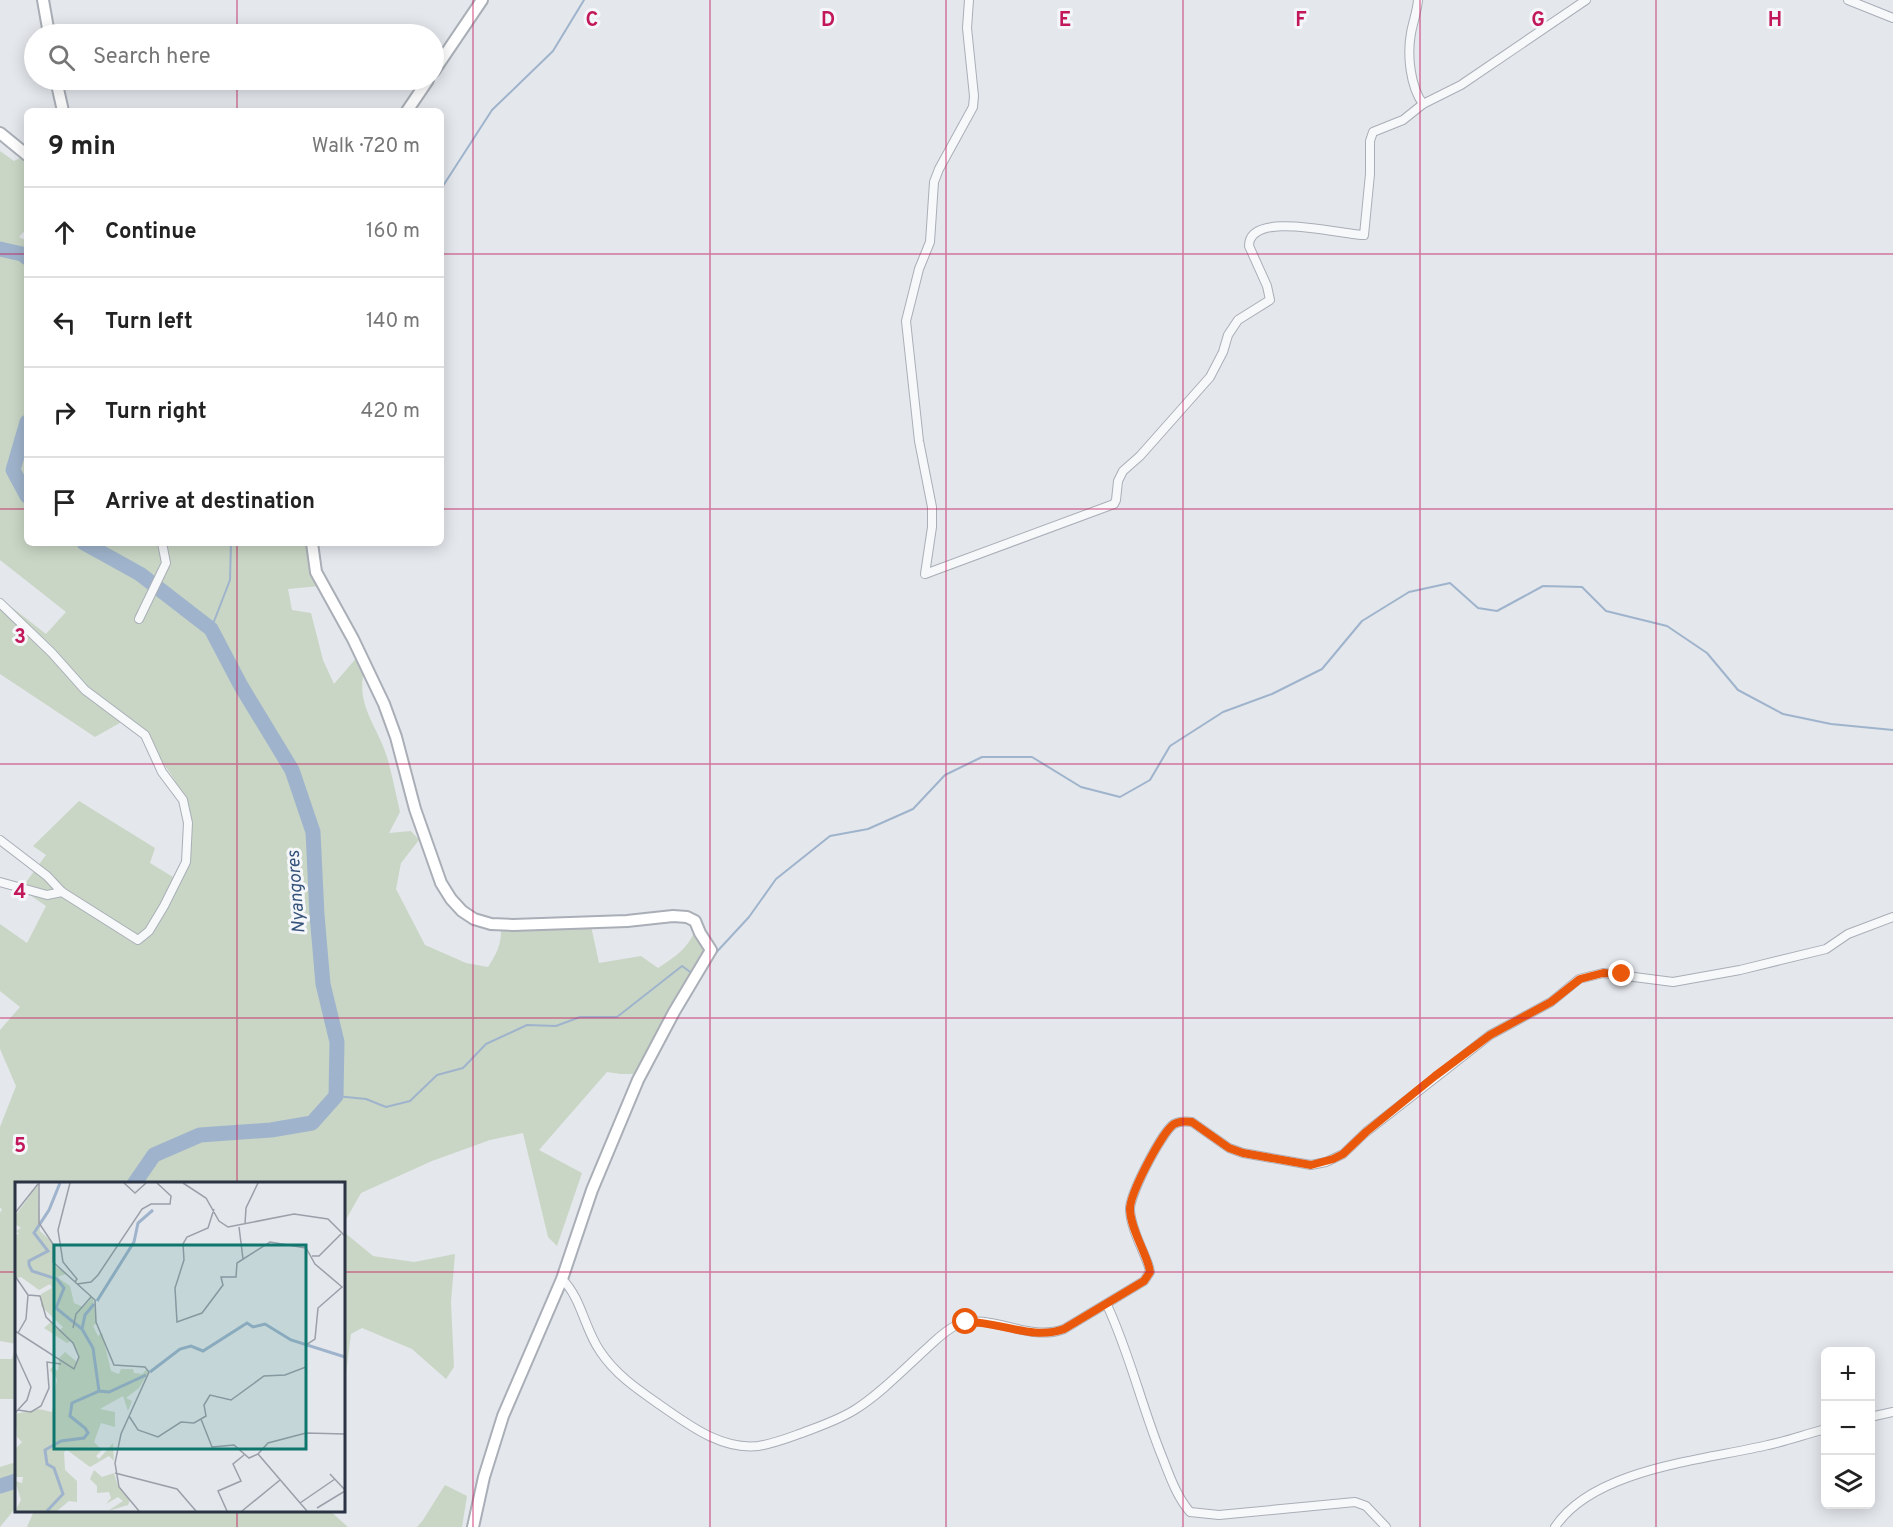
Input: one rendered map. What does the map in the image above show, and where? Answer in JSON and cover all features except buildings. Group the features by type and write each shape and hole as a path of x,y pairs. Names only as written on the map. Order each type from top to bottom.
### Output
{"street":[{"path":"43,0 47,24"},
{"path":"444,56 482,0"},
{"path":"969,0 967,28 974,96 973,107 934,182 930,242 919,269 906,321 919,441 932,507 926,574 1114,504 1118,481 1123,471 1140,456 1210,376 1223,352 1228,335 1238,320 1270,300 1267,286 1249,246 1252,234 1260,230 1294,225 1364,235 1370,174 1370,141 1373,132 1402,120 1423,104 1461,85 1586,0"},
{"path":"1418,0 1410,34 1409,53 1417,96 1423,104"},
{"path":"1848,0 1893,18"},
{"path":"58,90 62,108"},
{"path":"409,108 421,90"},
{"path":"0,134 24,152"},
{"path":"139,619 166,563 163,546"},
{"path":"312,546 316,572 353,639 384,704 396,737 415,809 441,883 456,905 474,919 491,924 627,921 681,916 695,921 711,950 674,1012 638,1080 592,1190 562,1279 502,1416 484,1477 473,1527"},
{"path":"0,603 52,653 85,690 144,735 162,772 183,800 188,823 186,862 149,931 138,940 62,892 47,876 0,840"},
{"path":"0,882 47,895 62,892"},
{"path":"562,1279 574,1293 598,1349 609,1364 631,1385 705,1435 740,1446 758,1446 778,1441 836,1420 854,1410 955,1326 966,1322 978,1322 1040,1334 1051,1333 1064,1329 1140,1284 1150,1272 1134,1226 1130,1203 1144,1170 1165,1133 1174,1124 1184,1121 1192,1122 1229,1148 1243,1153 1311,1165 1326,1162 1343,1154 1366,1132 1435,1076 1490,1035 1551,1002 1580,979 1603,973 1673,982 1740,970 1826,949 1848,934 1893,917"},
{"path":"1107,1305 1117,1327 1152,1432 1180,1498 1190,1512 1219,1515 1355,1502 1366,1506 1386,1527"},
{"path":"1875,1417 1893,1412"},
{"path":"1555,1527 1560,1519 1583,1501 1619,1480 1677,1463 1768,1445 1821,1430"}],"green space":[{"path":"0,151 14,161 24,156 24,231 19,237 24,240 24,546 311,546 320,586 288,589 292,610 311,613 323,660 334,684 358,656 365,669 362,681 365,704 387,757 400,812 389,833 411,831 419,840 401,863 396,889 425,945 466,963 488,967 498,948 501,927 591,926 599,963 641,956 658,968 680,952 695,931 706,948 702,959 674,1000 635,1074 607,1072 539,1150 582,1173 557,1246 548,1237 523,1133 490,1140 432,1161 361,1193 345,1221 345,1182 15,1182 15,1344 0,1341 0,1213 2,1209 0,1208 0,1127 16,1086 0,1049 0,1030 20,1007 0,991 0,924 27,943 46,906 21,889 46,855 33,846 79,801 155,848 150,863 173,877 188,847 190,825 187,807 172,776 125,720 95,737 0,674 0,598 46,634 66,612 0,560"},
{"path":"345,1233 373,1256 414,1262 455,1254 451,1302 454,1367 446,1379 412,1349 362,1328 351,1334 345,1381"},
{"path":"15,1348 15,1399 0,1399 0,1359 12,1359"},
{"path":"15,1462 15,1511 0,1527 0,1467"},
{"path":"445,1485 467,1496 462,1527 417,1527 423,1520"},
{"path":"23,1512 331,1512 348,1527 27,1527 33,1513"}],"waterway":[{"path":"444,184 492,110 553,51 584,0"},
{"name":"Nyangores","path":"0,249 24,256"},
{"name":"Nyangores","path":"24,432 13,470 24,490"},
{"name":"Nyangores","path":"89,546 140,574 211,629 241,686 292,770 313,832 323,984 337,1042 336,1096 312,1123 271,1130 200,1135 154,1155 135,1182"},
{"path":"211,629 230,580 231,546"},
{"path":"712,957 749,917 776,879 830,836 868,829 913,809 945,775 982,757 1032,757 1081,787 1120,797 1150,780 1170,746 1223,712 1272,694 1322,669 1362,621 1409,592 1450,583 1478,608 1497,611 1543,586 1582,587 1606,611 1667,626 1707,653 1738,690 1783,714 1831,724 1893,730"},
{"path":"336,1096 366,1099 386,1107 410,1101 437,1075 463,1068 486,1044 527,1025 556,1026 580,1017 617,1017 682,966 693,974"},
{"name":"Nyangores","path":"0,1486 15,1481"}],"route":[{"path":"966,1322 1009,1327 1040,1334 1051,1333 1064,1329 1107,1305 1144,1281 1150,1272 1134,1226 1130,1203 1144,1170 1165,1133 1174,1124 1184,1121 1192,1122 1217,1141 1243,1153 1311,1165 1333,1159 1343,1154 1366,1132 1435,1076 1490,1035 1551,1002 1580,979 1603,973 1622,974"}]}
